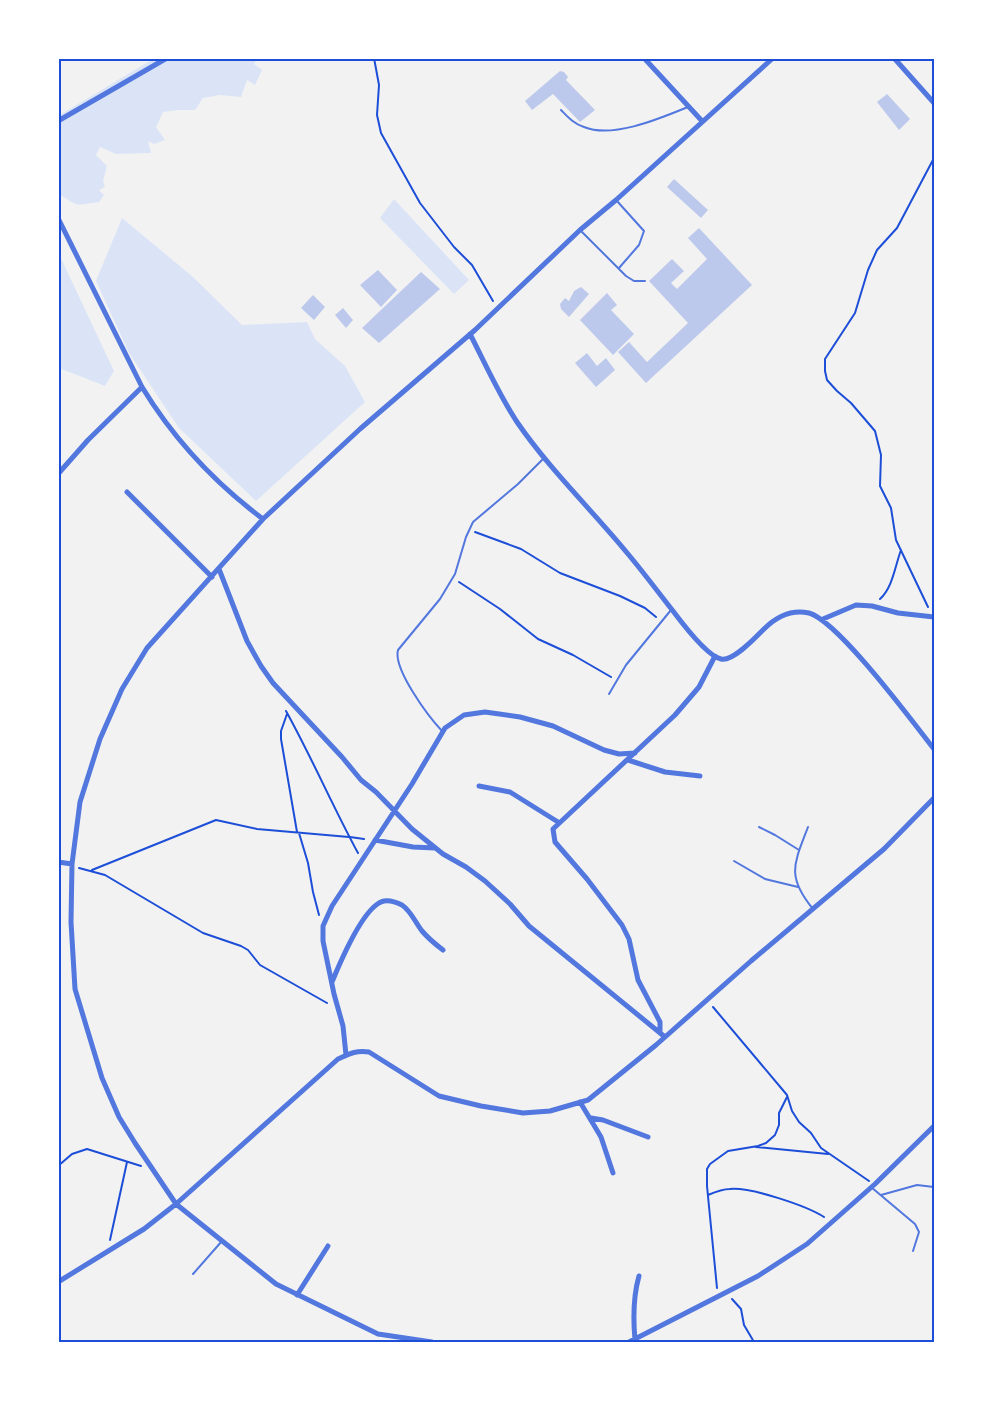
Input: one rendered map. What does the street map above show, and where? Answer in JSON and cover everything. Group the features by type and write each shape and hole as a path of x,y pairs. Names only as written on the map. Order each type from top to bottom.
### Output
{"street":[{"path":"58,121 167,58"},
{"path":"644,58 702,122"},
{"path":"432,1342 378,1334 276,1284 176,1204 152,1169 119,1117 102,1078 75,989 71,922 72,865 80,802 100,739 122,689 147,648 263,519 360,429 470,334 580,230 773,58"},
{"path":"894,58 934,103"},
{"path":"58,218 156,411 216,480 263,519"},
{"path":"470,334 517,421 545,458 628,554 694,637 715,656 720,659 735,656 772,621 788,613 808,613 823,620 842,637 934,749"},
{"path":"58,474 88,440 142,387"},
{"path":"127,492 212,577"},
{"path":"219,569 247,641 273,683 361,780 412,829 435,848 485,881 529,926 663,1035"},
{"path":"823,620 856,605 872,606 898,613 933,616"},
{"path":"663,1035 660,1022 638,980 629,939 622,925 555,842 553,829 675,715 699,687 715,656"},
{"path":"346,1055 343,1026 331,984 323,940 323,926 332,906 446,728 464,715 485,712 520,717 553,726 604,750 619,754 635,753"},
{"path":"628,760 665,772 700,776"},
{"path":"479,786 510,792 558,822"},
{"path":"58,1282 144,1229 176,1204 332,1064 346,1055 358,1051 369,1052 439,1096 482,1106 523,1113 550,1112 588,1100 884,849 934,798"},
{"path":"374,841 435,848"},
{"path":"58,862 72,865"},
{"path":"331,984 346,948 358,928 376,904 384,901 393,901 404,906 421,930 443,950"},
{"path":"580,1102 601,1137 614,1173"},
{"path":"591,1118 603,1120 648,1137"},
{"path":"639,1276 635,1290 632,1341 758,1276 807,1244 934,1126"},
{"path":"297,1294 328,1245"}],"lane":[{"path":"561,111 574,123 597,130 643,125 688,106"},
{"path":"616,200 644,231 639,244 619,268"},
{"path":"580,230 634,281 645,281"},
{"path":"443,732 419,703 397,658 397,653 400,646 440,599 453,578 473,522 545,458"},
{"path":"609,694 626,664 671,609"},
{"path":"759,827 799,850"},
{"path":"808,827 794,870 801,894 813,909"},
{"path":"734,861 765,879 798,887"},
{"path":"873,1185 881,1195 915,1224 919,1232 913,1251"},
{"path":"881,1195 917,1185 934,1187"},
{"path":"193,1275 222,1241"}],"path":[{"path":"375,58 380,85 378,124 381,134 420,203 471,265 498,308"},
{"path":"933,616 896,540 891,508 880,486 881,455 875,431 867,419 827,380 825,359 855,312 877,250 897,228 934,158"},
{"path":"469,530 521,549 560,573 620,596 645,608 661,620"},
{"path":"879,600 886,594 891,584 901,550"},
{"path":"453,578 500,609 538,639 573,654 616,680"},
{"path":"283,706 362,860"},
{"path":"287,712 281,731 283,761 298,832 323,926"},
{"path":"92,870 216,820 257,829 374,841"},
{"path":"72,865 105,875 203,933 241,946 248,950 260,965 304,992 338,1008"},
{"path":"708,999 788,1097 792,1111 799,1122 811,1132 821,1148 873,1185"},
{"path":"718,1297 706,1174 710,1164 728,1151 766,1143 775,1135 779,1125 779,1113 788,1097"},
{"path":"753,1146 829,1154"},
{"path":"58,1166 72,1154 87,1149 152,1169"},
{"path":"111,1249 109,1239 127,1162"},
{"path":"708,1195 729,1188 746,1189 802,1206 832,1222"},
{"path":"725,1293 738,1305 744,1325 754,1342"}],"shaded area":[{"path":"153,59 257,59 254,64 262,70 255,85 247,80 241,97 220,95 203,98 195,110 163,112 156,127 165,140 154,144 148,141 151,153 116,154 100,147 96,155 107,166 103,181 105,187 99,190 104,195 99,202 81,204 71,202 59,194 58,116"},
{"path":"394,199 469,280 454,294 380,218"},
{"path":"122,218 193,277 242,325 307,322 315,339 345,366 365,402 256,501 179,428 129,353 96,281"},
{"path":"58,252 114,371 105,386 59,368"}],"building":[{"path":"560,71 564,72 568,77 566,80 595,110 580,122 553,94 532,110 525,101"},
{"path":"887,94 910,119 899,130 877,102"},
{"path":"674,179 708,210 701,218 667,187"},
{"path":"699,228 752,285 646,383 618,352 629,342 647,362 688,323 649,281 672,259 684,271 671,283 677,289 707,259 688,238"},
{"path":"378,270 397,290 381,307 360,285"},
{"path":"421,272 440,289 379,343 362,328"},
{"path":"581,287 589,294 569,317 561,309 560,304 565,298 569,301 574,291"},
{"path":"607,293 617,305 611,310 634,334 613,355 580,320"},
{"path":"313,295 325,307 314,320 301,308"},
{"path":"343,308 353,320 346,328 335,315"},
{"path":"587,353 597,366 606,358 615,370 596,387 575,363"}]}
